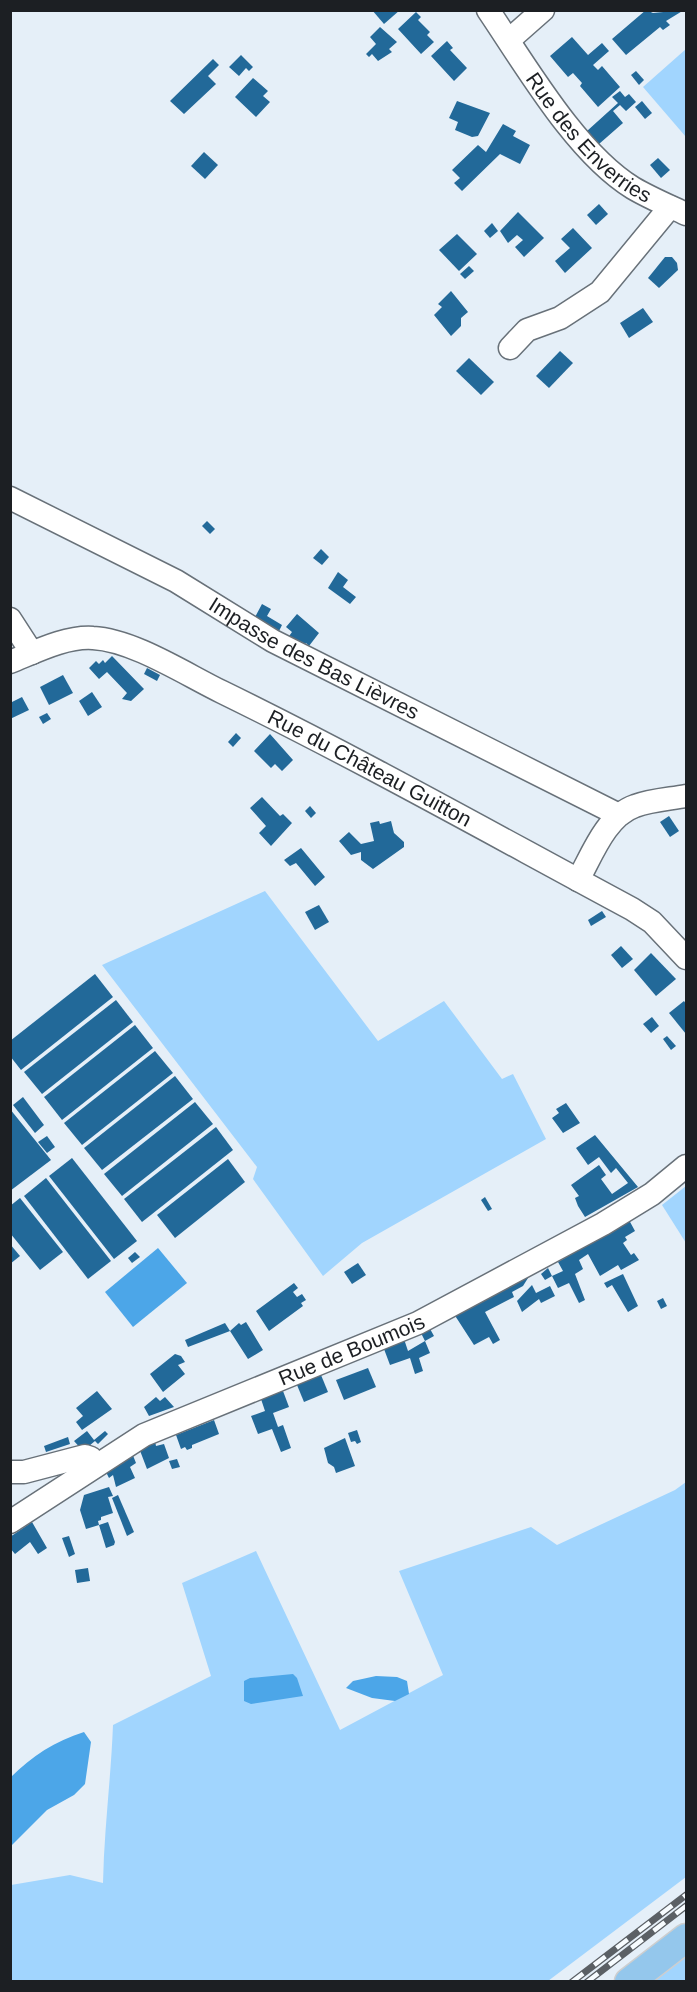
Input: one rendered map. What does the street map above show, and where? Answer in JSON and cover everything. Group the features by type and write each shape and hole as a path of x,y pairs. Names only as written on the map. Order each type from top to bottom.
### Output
{"main road":[{"path":"628,1982 687,1938"}],"street":[{"name":"Rue des Enverries","path":"488,10 579,139 603,164 633,188 678,211"},
{"path":"508,40 543,10"},
{"path":"510,348 527,330 560,318 600,292 678,211"},
{"name":"Impasse des Bas Lièvres","path":"10,498 176,581 273,641 619,815"},
{"path":"10,619 32,653"},
{"name":"Rue du Château Guitton","path":"10,662 32,653 91,637 122,645 295,728 578,880 652,922 687,958"},
{"path":"578,880 610,824 619,815 637,805 687,796"},
{"name":"Rue de Boumois","path":"10,1522 144,1435 418,1323 603,1224 652,1194 687,1166"},
{"path":"10,1472 24,1472 85,1456 91,1458 95,1465"}],"shaded area":[{"path":"686,49 686,137 643,87"},
{"path":"265,891 378,1041 444,1001 502,1079 513,1074 546,1139 362,1243 323,1276 253,1179 257,1167 102,965"},
{"path":"686,1186 686,1243 662,1205"},
{"path":"158,1248 187,1283 133,1327 105,1292"},
{"path":"686,1482 686,1877 548,1981 11,1982 11,1885 70,1875 103,1883 113,1725 211,1676 182,1583 256,1551 340,1730 443,1675 399,1571 531,1527 557,1545 675,1490"},
{"path":"293,1674 297,1678 303,1696 251,1704 244,1701 244,1681 250,1678"},
{"path":"376,1676 397,1677 407,1681 409,1694 395,1701 372,1698 346,1688 353,1681"},
{"path":"84,1732 91,1742 85,1784 74,1795 47,1810 11,1846 11,1777 44,1750"},
{"path":"686,1951 686,1981 647,1982"}],"building":[{"path":"372,10 400,10 384,24"},
{"path":"646,10 653,13 684,10 666,21 670,25 663,30 660,27 626,55 612,39"},
{"path":"416,12 421,17 418,20 430,32 427,35 434,42 421,54 398,29"},
{"path":"380,27 397,42 389,49 392,52 378,61 372,54 369,57 366,54 376,44 370,37"},
{"path":"572,37 588,55 602,43 609,51 593,65 598,70 602,66 620,87 598,107 580,86 582,83 573,73 568,77 550,56"},
{"path":"447,41 453,48 450,50 467,68 454,81 431,56"},
{"path":"241,55 253,67 249,71 246,68 239,76 229,67"},
{"path":"213,59 219,65 208,76 216,84 184,114 170,101"},
{"path":"636,71 644,80 639,85 631,75"},
{"path":"253,78 268,91 263,96 270,102 256,117 235,97"},
{"path":"620,91 625,97 629,94 636,102 626,111 620,105 613,111 623,123 599,144 587,131 618,103 612,97"},
{"path":"457,101 490,113 478,136 472,137 455,130 458,122 449,118"},
{"path":"642,101 652,113 645,119 635,107"},
{"path":"503,124 516,131 513,136 530,145 520,164 500,154 462,191 454,183 460,178 452,170 478,145 486,152"},
{"path":"204,152 218,165 205,179 191,166"},
{"path":"658,158 670,170 661,178 650,165"},
{"path":"599,204 608,214 596,225 587,215"},
{"path":"518,212 544,238 524,257 515,247 523,240 517,235 508,243 500,231"},
{"path":"492,223 498,231 490,238 484,231"},
{"path":"573,228 592,248 565,273 555,261 570,248 561,239"},
{"path":"457,234 477,254 459,271 439,250"},
{"path":"665,257 672,257 677,263 678,270 659,288 648,278"},
{"path":"469,266 474,271 465,279 460,274"},
{"path":"451,291 468,312 461,318 461,326 451,336 434,315 442,307 438,304"},
{"path":"643,308 653,322 629,338 620,323"},
{"path":"560,351 573,363 549,388 536,376"},
{"path":"469,358 494,382 481,395 456,371"},
{"path":"207,521 215,529 210,534 202,526"},
{"path":"321,549 329,557 322,565 313,558"},
{"path":"338,572 348,580 343,587 356,597 350,604 328,588"},
{"path":"262,604 271,609 267,616 282,625 277,635 253,621"},
{"path":"297,614 319,633 309,646 306,643 300,650 287,639 292,632 286,627"},
{"path":"112,656 144,689 131,701 122,699 127,693 107,672 99,679 89,668 96,661 99,664 103,660 105,663"},
{"path":"147,668 160,675 157,681 144,674"},
{"path":"63,675 73,693 49,705 40,687"},
{"path":"92,692 102,707 88,716 79,701"},
{"path":"22,697 29,710 10,719 10,703"},
{"path":"47,713 51,719 43,724 39,717"},
{"path":"236,733 241,738 233,747 228,742"},
{"path":"270,734 293,760 282,771 275,764 271,768 254,751"},
{"path":"262,797 280,816 283,814 292,823 271,846 259,833 266,826 250,808"},
{"path":"310,806 316,813 311,818 305,811"},
{"path":"669,816 679,831 670,837 660,822"},
{"path":"379,821 380,824 391,821 394,833 404,842 404,847 373,869 361,860 361,852 351,855 339,841 349,832 361,844 374,841 370,823"},
{"path":"301,848 325,877 315,886 296,863 290,866 284,860"},
{"path":"319,905 329,922 315,930 305,912"},
{"path":"602,911 606,917 591,926 588,920"},
{"path":"621,946 633,959 622,968 611,955"},
{"path":"651,953 676,979 656,996 634,970"},
{"path":"95,974 113,997 21,1070 10,1056 10,1041"},
{"path":"116,1000 133,1022 42,1094 24,1072"},
{"path":"684,1001 686,1004 686,1034 669,1013"},
{"path":"652,1017 659,1026 651,1033 643,1024"},
{"path":"135,1025 153,1048 62,1120 44,1097"},
{"path":"667,1036 676,1046 671,1050 663,1039"},
{"path":"155,1051 173,1073 82,1145 64,1123"},
{"path":"175,1076 193,1099 102,1170 84,1148"},
{"path":"23,1097 44,1125 35,1133 13,1105"},
{"path":"195,1102 213,1124 122,1196 104,1174"},
{"path":"566,1103 580,1123 563,1133 552,1118 559,1113 556,1109"},
{"path":"10,1109 51,1160 10,1191"},
{"path":"216,1127 233,1150 142,1222 124,1199"},
{"path":"595,1135 638,1187 585,1217 575,1198 579,1196 571,1185 599,1165 606,1175 601,1179 612,1194 628,1183 616,1168 611,1173 599,1157 588,1165 576,1148"},
{"path":"47,1136 55,1147 47,1153 38,1142"},
{"path":"72,1158 137,1241 114,1259 49,1176"},
{"path":"228,1159 245,1182 175,1238 157,1215"},
{"path":"46,1178 111,1261 88,1279 24,1196"},
{"path":"485,1197 492,1209 488,1211 481,1200"},
{"path":"20,1198 63,1252 40,1270 10,1233 10,1206"},
{"path":"629,1220 635,1231 625,1237 627,1240 623,1243 631,1255 634,1253 639,1260 621,1270 618,1265 600,1276 588,1254 579,1260 583,1269 575,1274 585,1300 579,1303 569,1283 558,1288 552,1276 563,1271 558,1262"},
{"path":"10,1244 20,1256 10,1264"},
{"path":"135,1252 140,1257 132,1263 128,1258"},
{"path":"358,1263 366,1275 352,1284 344,1272"},
{"path":"548,1268 552,1276 545,1280 541,1274"},
{"path":"525,1272 528,1278 523,1286 512,1292 514,1297 485,1312 500,1340 493,1344 489,1337 474,1345 452,1311"},
{"path":"623,1274 638,1306 628,1312 612,1285 607,1288 604,1283"},
{"path":"294,1283 298,1288 293,1292 297,1297 302,1294 306,1300 301,1303 303,1306 269,1331 256,1311"},
{"path":"532,1285 536,1293 550,1286 555,1296 541,1303 539,1299 522,1312 517,1301"},
{"path":"663,1298 667,1306 661,1309 657,1301"},
{"path":"246,1322 263,1350 248,1359 230,1331 239,1323 241,1325"},
{"path":"225,1323 230,1331 188,1347 185,1340"},
{"path":"429,1327 434,1336 425,1341 420,1331"},
{"path":"404,1339 408,1351 425,1341 430,1353 419,1358 423,1371 415,1374 410,1358 390,1365 384,1349"},
{"path":"175,1354 181,1356 185,1362 178,1365 185,1374 163,1392 150,1374"},
{"path":"368,1368 376,1387 344,1400 336,1380"},
{"path":"321,1375 328,1392 304,1402 297,1385"},
{"path":"97,1391 112,1409 82,1430 76,1422 83,1416 76,1408"},
{"path":"283,1391 289,1407 273,1413 278,1427 283,1425 291,1448 281,1452 272,1429 258,1434 251,1416 265,1411 261,1399"},
{"path":"156,1397 160,1401 165,1397 174,1407 149,1416 144,1407"},
{"path":"214,1420 219,1434 192,1445 192,1448 187,1450 185,1447 181,1449 176,1435"},
{"path":"357,1430 361,1442 357,1444 355,1441 351,1442 348,1433"},
{"path":"87,1431 94,1440 105,1431 108,1434 98,1444 95,1441 83,1451 74,1441"},
{"path":"68,1437 70,1444 46,1452 44,1446"},
{"path":"345,1438 355,1466 336,1473 334,1467 328,1463 324,1448"},
{"path":"155,1441 156,1446 164,1444 169,1458 147,1469 139,1448"},
{"path":"132,1453 136,1463 130,1467 135,1478 116,1487 113,1475 109,1478 104,1468"},
{"path":"177,1459 180,1467 172,1469 169,1461"},
{"path":"109,1487 113,1496 108,1497 113,1513 101,1517 98,1521 99,1525 86,1529 80,1510 84,1495"},
{"path":"118,1495 134,1532 127,1536 112,1498"},
{"path":"32,1522 47,1548 38,1554 30,1542 15,1554 10,1548 10,1537"},
{"path":"108,1522 114,1545 106,1548 99,1525"},
{"path":"69,1536 75,1554 69,1557 62,1538"},
{"path":"88,1568 90,1581 77,1583 75,1570"}],"railway":[{"path":"572,1982 686,1895"},
{"path":"587,1982 686,1906"}]}
